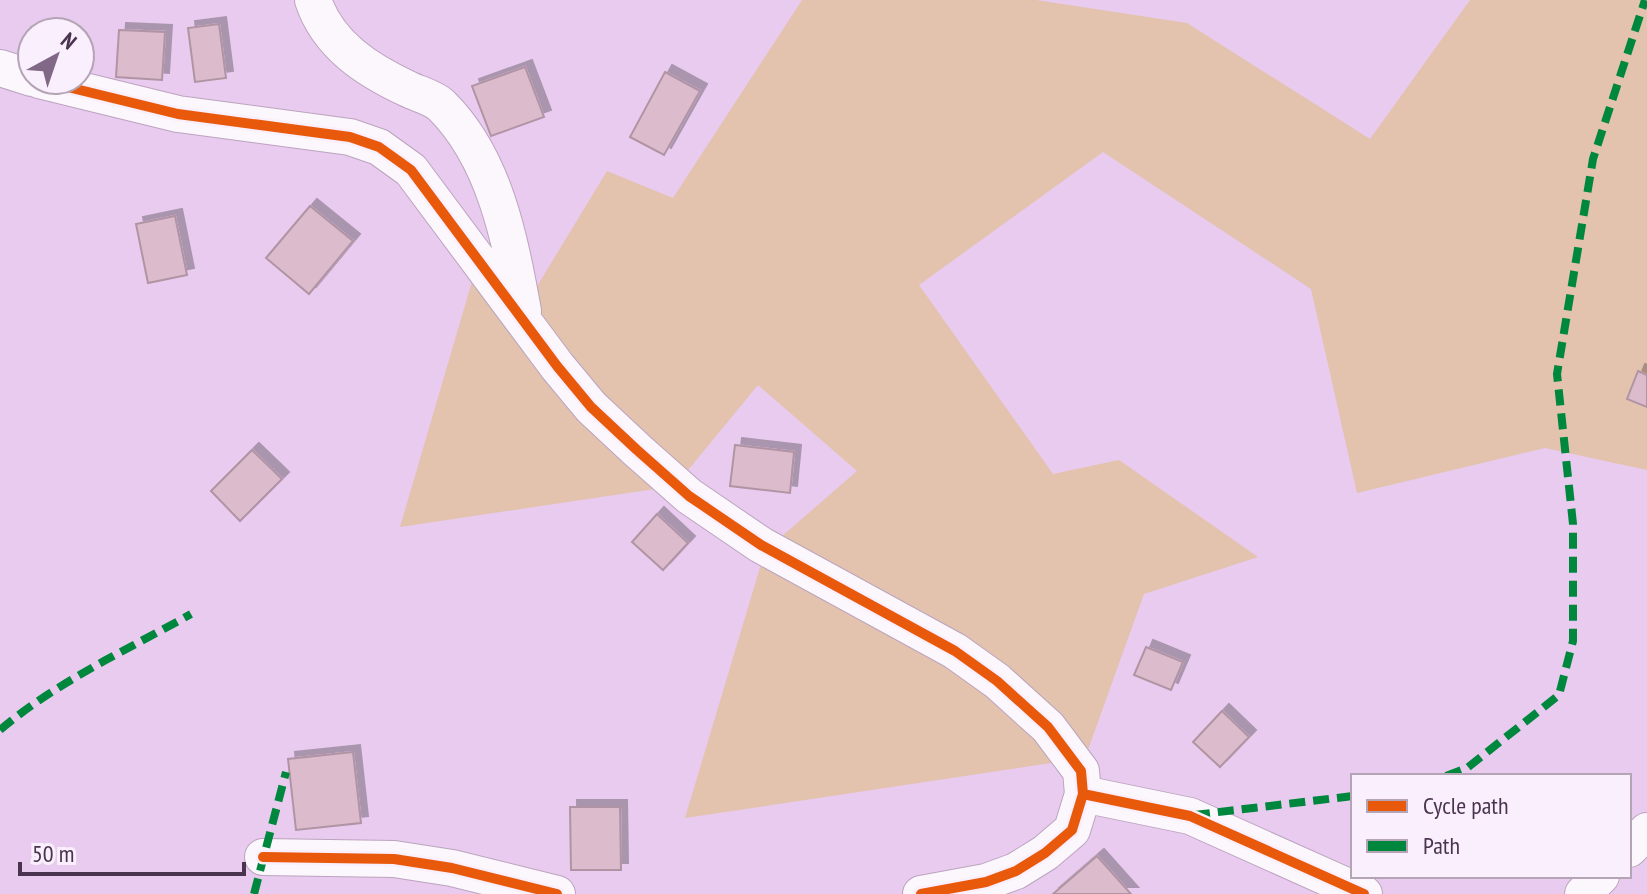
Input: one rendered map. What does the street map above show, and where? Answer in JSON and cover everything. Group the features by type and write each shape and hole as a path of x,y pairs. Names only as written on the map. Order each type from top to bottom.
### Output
{"street":[{"path":"313,0 339,46 368,67 438,102 466,134 486,174 509,236 525,320"},
{"path":"96,94 178,114 350,137 379,147 411,170 591,407 689,496 761,545 955,651 997,681 1048,727 1081,771 1083,794 1072,830 1045,853 1016,871 986,882 921,894"},
{"path":"1083,794 1190,816 1364,894"},
{"path":"1631,847 1647,831"},
{"path":"263,857 394,859 452,868 557,894"},
{"path":"1583,894 1599,878"}],"shaded area":[{"path":"802,0 1036,0 1187,23 1370,139 1470,0 1647,0 1647,470 1545,448 1357,493 1311,289 1103,152 919,285 1053,474 1119,460 1258,557 1144,594 1085,758 685,818 765,551 857,471 758,385 675,486 400,527 478,261 519,316 607,171 673,198"}],"building":[{"path":"219,24 226,78 195,82 188,28"},
{"path":"119,30 165,32 162,80 116,77"},
{"path":"525,67 544,117 491,136 472,86"},
{"path":"665,72 700,91 664,155 630,137"},
{"path":"310,206 353,241 309,294 266,258"},
{"path":"175,216 187,275 148,283 136,224"},
{"path":"1638,371 1647,375 1647,407 1627,399"},
{"path":"735,445 794,452 790,493 730,486"},
{"path":"252,450 282,479 240,521 211,491"},
{"path":"657,514 688,543 663,570 632,542"},
{"path":"1146,647 1183,662 1171,690 1134,675"},
{"path":"1222,711 1249,737 1220,767 1193,742"},
{"path":"353,752 361,823 296,830 288,759"},
{"path":"570,807 620,807 621,870 571,870"},
{"path":"1097,856 1131,894 1053,894"}],"marked path":[{"path":"1451,774 1467,768 1559,695 1573,641 1573,524 1557,374 1593,159 1645,0"},
{"path":"0,730 68,682 191,614"},
{"path":"254,894 286,772"},
{"path":"1194,815 1351,796"}],"cycle path":[{"path":"96,94 178,114 350,137 379,147 411,170 591,407 689,496 761,545 955,651 997,681 1048,727 1081,771 1083,794 1072,830 1045,853 1016,871 986,882 921,894"},
{"path":"1083,794 1190,816 1364,894"},
{"path":"263,857 394,859 452,868 557,894"}]}
